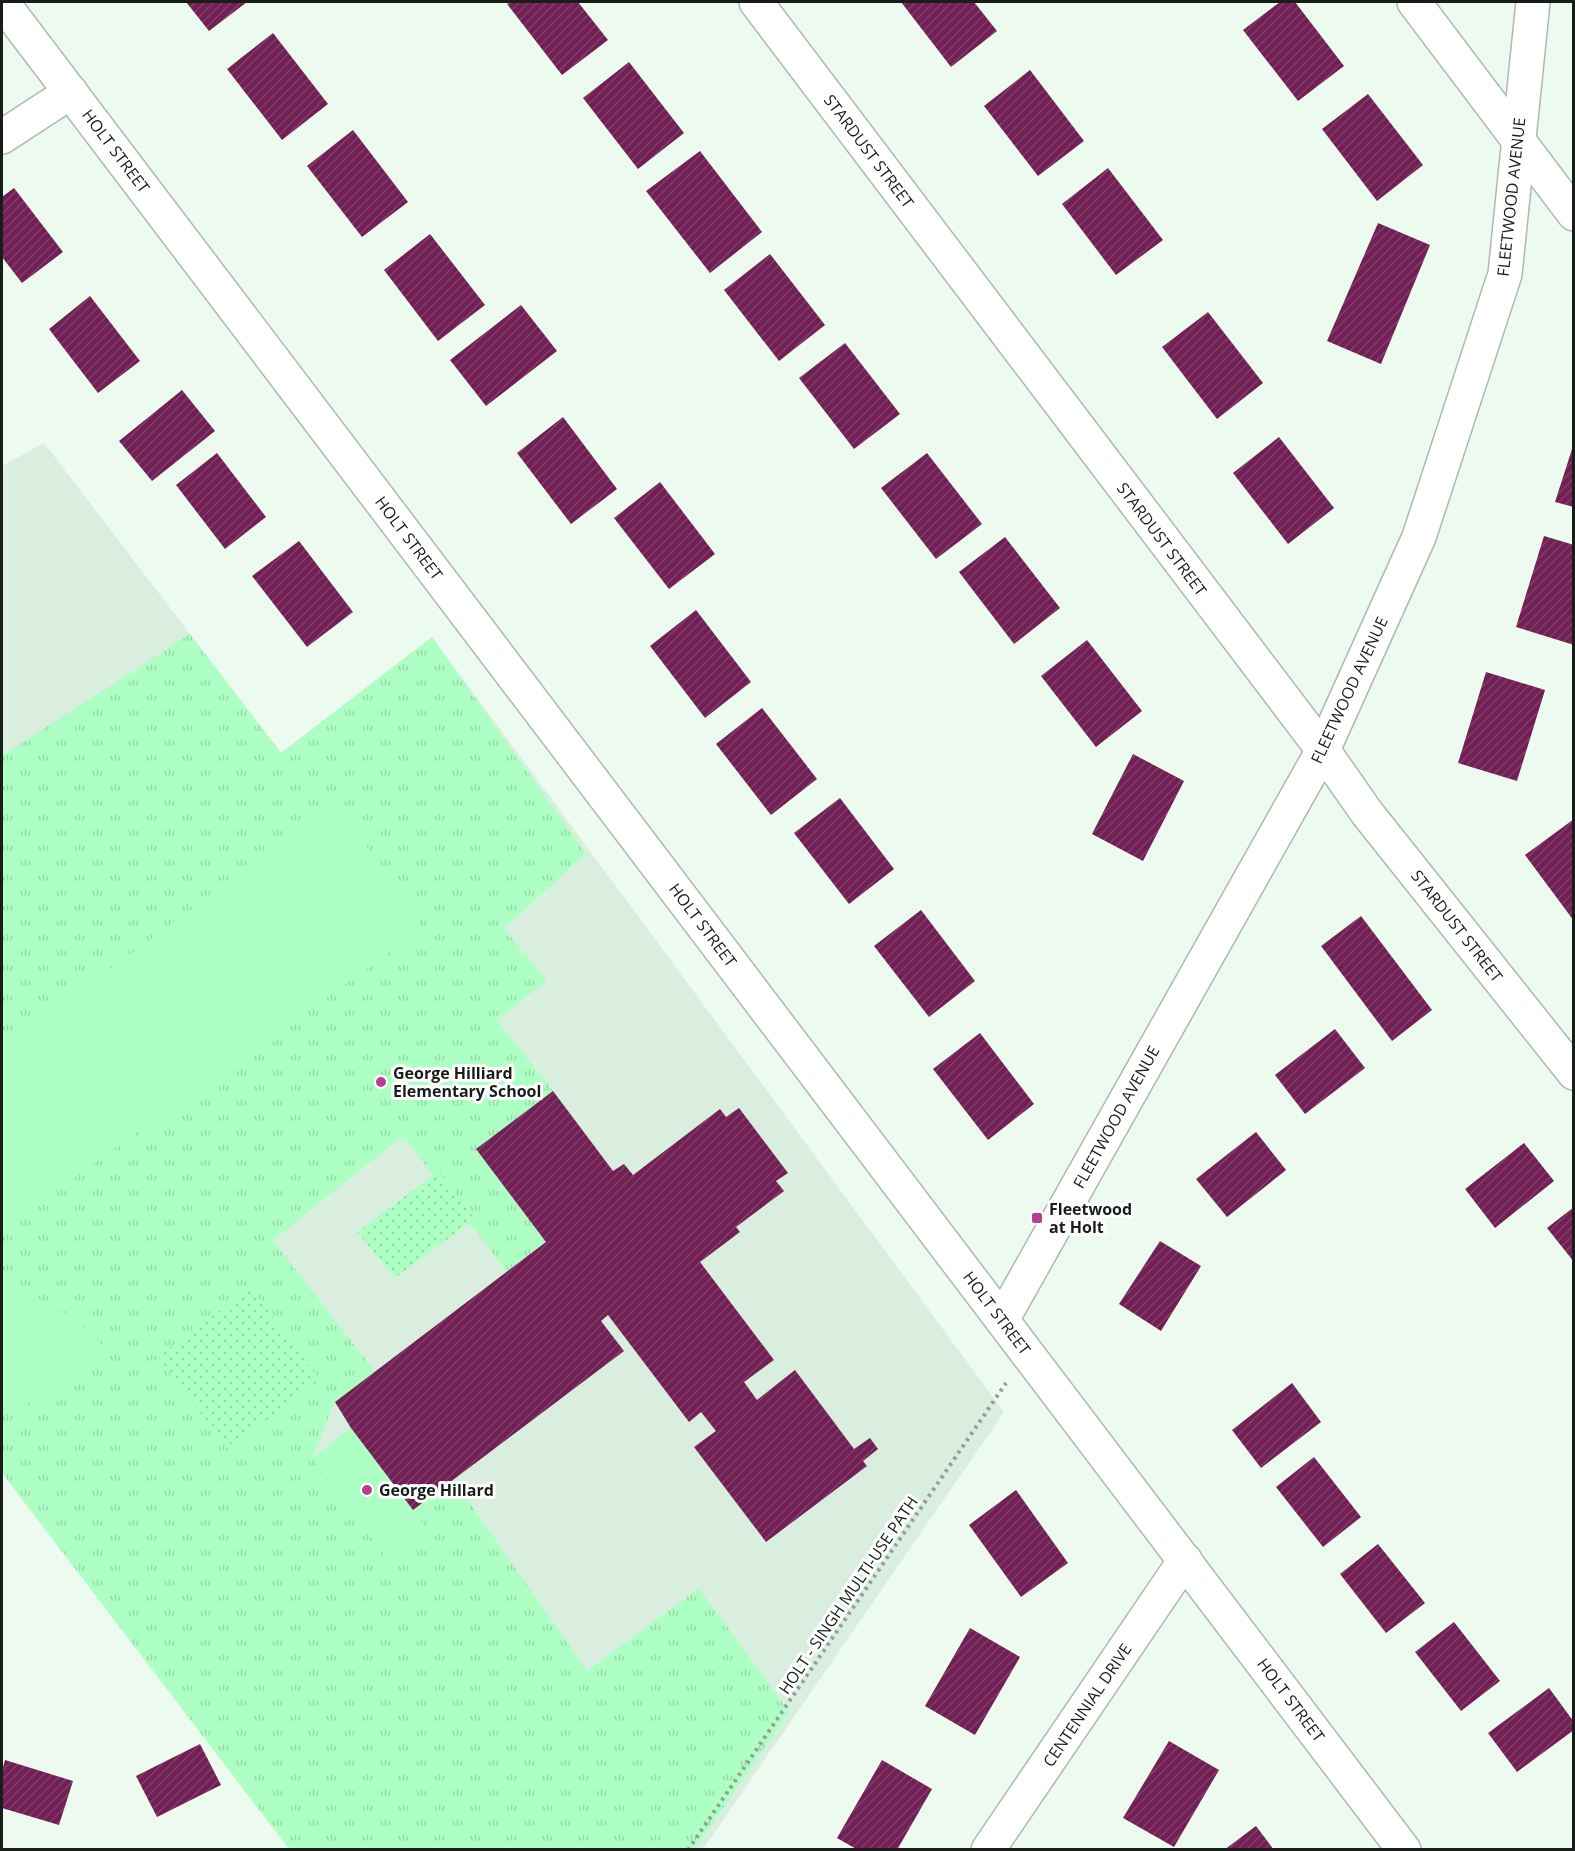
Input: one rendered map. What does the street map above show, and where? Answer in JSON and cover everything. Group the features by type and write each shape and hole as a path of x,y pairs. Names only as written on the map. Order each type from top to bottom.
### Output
{"street":[{"name":"HOLT STREET","path":"2,2 1404,1850"},
{"name":"STARDUST STREET","path":"756,2 1323,750 1367,813 1574,1073"},
{"path":"1414,2 1574,214"},
{"name":"FLEETWOOD AVENUE","path":"1002,1320 1323,750 1419,537 1505,274 1533,2"},
{"path":"2,137 71,92"},
{"name":"CENTENNIAL DRIVE","path":"988,1850 1185,1560"}],"path":[{"name":"HOLT - SINGH MULTI-USE PATH","path":"688,1850 1028,1353"}],"shaded area":[{"name":"George Hilliard Elementary School","path":"44,443 281,753 432,637 1004,1412 703,1849 291,1849 2,1471 2,466"}],"green space":[{"name":"George Hilliard Elementary School","path":"190,634 281,753 432,637 586,854 504,928 547,981 497,1020 553,1091 476,1149 546,1242 506,1271 407,1141 399,1139 273,1240 375,1372 335,1402 312,1458 427,1530 413,1510 453,1479 587,1671 699,1588 789,1712 695,1849 289,1849 2,1473 2,756"},
{"path":"337,803 423,929 2,1229 2,1048"},
{"path":"439,1171 475,1219 395,1278 357,1232"},
{"path":"2,1286 32,1296 59,1309 83,1326 106,1350 44,1395 30,1403 2,1412"},
{"path":"250,1287 320,1380 228,1449 158,1357"},
{"name":"George Hillard","path":"351,1428 427,1529 388,1560 312,1458"}],"building":[{"path":"186,2 247,2 209,31"},
{"path":"511,2 578,2 608,40 562,75 507,4"},
{"path":"901,2 974,2 997,31 951,67"},
{"path":"1280,2 1295,2 1344,66 1298,101 1243,30"},
{"path":"273,33 328,104 282,140 227,69"},
{"path":"629,62 684,133 638,169 583,98"},
{"path":"1030,70 1084,141 1038,176 984,106"},
{"path":"1368,94 1423,165 1377,201 1322,129"},
{"path":"353,130 408,202 362,237 307,166"},
{"path":"700,151 762,232 710,273 646,191"},
{"path":"1108,168 1163,240 1116,275 1062,204"},
{"path":"14,188 63,252 22,283 2,257 2,197"},
{"path":"1378,223 1430,245 1381,364 1327,341"},
{"path":"430,234 485,305 438,341 384,270"},
{"path":"770,254 825,325 779,361 724,290"},
{"path":"90,296 140,361 98,393 49,329"},
{"path":"521,305 557,351 486,406 450,360"},
{"path":"1208,312 1263,383 1217,419 1162,347"},
{"path":"845,343 900,414 854,449 799,378"},
{"path":"182,390 215,431 152,481 119,441"},
{"path":"563,417 617,489 571,524 517,453"},
{"path":"1279,437 1334,508 1288,544 1233,473"},
{"path":"1574,446 1574,507 1555,502"},
{"path":"217,453 266,517 225,549 176,485"},
{"path":"927,453 982,524 936,559 881,488"},
{"path":"660,482 715,554 669,589 614,518"},
{"path":"1544,536 1574,545 1574,645 1516,627"},
{"path":"1005,537 1060,608 1014,644 959,572"},
{"path":"299,541 353,612 307,647 252,576"},
{"path":"696,610 751,682 705,718 650,646"},
{"path":"1087,640 1142,711 1096,747 1041,676"},
{"path":"1486,672 1545,690 1517,781 1458,763"},
{"path":"762,708 817,779 771,815 716,744"},
{"path":"1133,754 1184,781 1143,861 1092,834"},
{"path":"840,798 894,869 849,904 794,833"},
{"path":"1574,819 1574,921 1525,855"},
{"path":"921,910 975,981 929,1017 874,946"},
{"path":"1361,916 1432,1010 1392,1041 1321,946"},
{"path":"1335,1029 1365,1068 1305,1114 1275,1075"},
{"path":"980,1033 1034,1104 988,1140 933,1069"},
{"name":"George Hilliard Elementary School","path":"553,1091 613,1171 624,1164 633,1175 720,1109 726,1117 739,1108 788,1173 776,1181 784,1191 736,1227 740,1232 700,1262 774,1360 744,1382 757,1400 795,1370 854,1449 870,1438 878,1449 863,1461 867,1466 766,1542 694,1447 716,1431 701,1412 689,1422 608,1315 601,1321 624,1351 413,1510 351,1428 335,1402 546,1242 476,1149"},
{"path":"1256,1132 1286,1170 1227,1217 1196,1179"},
{"path":"1524,1143 1554,1181 1495,1228 1465,1189"},
{"path":"1574,1207 1574,1262 1547,1228"},
{"path":"1160,1241 1201,1266 1161,1331 1119,1304"},
{"path":"1292,1383 1321,1422 1261,1468 1232,1430"},
{"path":"1314,1457 1361,1517 1323,1547 1276,1487"},
{"path":"1016,1490 1068,1563 1021,1597 969,1525"},
{"path":"1378,1544 1425,1603 1386,1633 1340,1574"},
{"path":"1454,1622 1500,1681 1461,1711 1415,1652"},
{"path":"970,1628 1020,1657 975,1735 925,1706"},
{"path":"1549,1688 1574,1722 1574,1730 1517,1772 1488,1733"},
{"path":"1169,1741 1219,1770 1174,1847 1123,1818"},
{"path":"200,1744 221,1785 157,1817 136,1776"},
{"path":"5,1760 73,1781 59,1825 2,1808 2,1771"},
{"path":"882,1760 932,1789 897,1850 858,1850 837,1838"},
{"path":"1256,1826 1274,1850 1224,1850"}],"place":[{"name":"George Hilliard Elementary School","path":"381,1082"},
{"name":"Fleetwood at Holt","path":"1037,1218"},
{"name":"George Hillard","path":"367,1490"}]}
